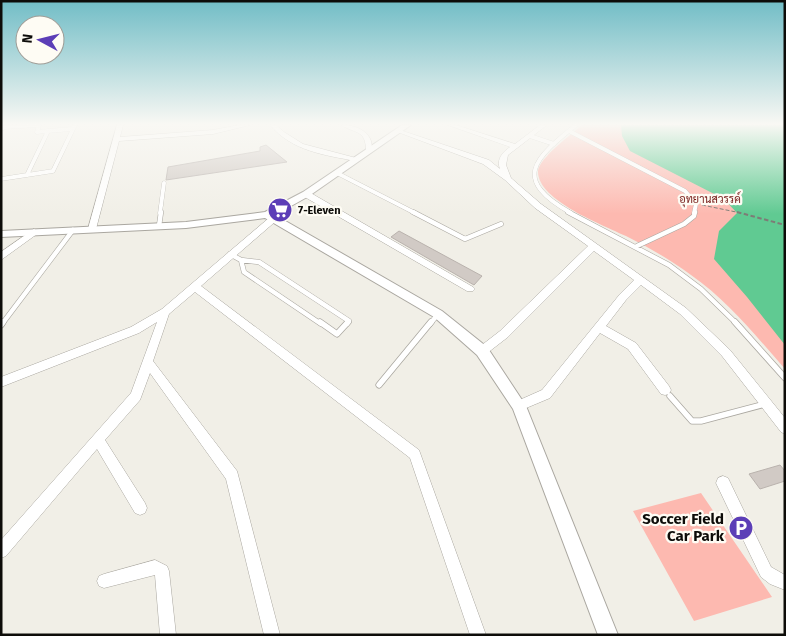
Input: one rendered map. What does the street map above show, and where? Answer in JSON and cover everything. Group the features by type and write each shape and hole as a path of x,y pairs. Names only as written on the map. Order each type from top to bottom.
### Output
{"street":[{"path":"92,229 112,155"},
{"path":"335,155 356,159"},
{"path":"1,382 135,330 165,312 270,217 362,155"},
{"path":"468,155 486,162 538,206 592,247 683,310 726,353 785,428"},
{"path":"486,162 503,155"},
{"path":"505,155 502,165 508,179"},
{"path":"306,194 470,289"},
{"path":"1,234 186,225 270,217 438,314 482,351 519,406 608,635"},
{"path":"1,257 34,232"},
{"path":"482,351 504,334 592,247"},
{"path":"519,406 546,394 623,297 640,280"},
{"path":"194,286 415,454 478,635"},
{"path":"1,551 136,396 165,312"},
{"path":"599,327 632,346 668,393"},
{"path":"148,362 232,476 272,635"},
{"path":"98,439 140,508"},
{"path":"723,483 766,572 775,579 785,583"},
{"path":"104,581 155,567 162,571 168,635"}],"lane":[{"path":"26,175 36,155"},
{"path":"1,179 54,170 61,155"},
{"path":"542,155 532,168 534,181 545,196 574,215 636,246 687,277 713,300 785,378"},
{"path":"615,155 685,191 696,204 694,216 684,224 636,246"},
{"path":"337,173 465,240 501,224"},
{"path":"159,226 164,183"},
{"path":"1,325 73,230"},
{"path":"230,254 241,260 259,262 349,321 337,334 244,272 241,260"},
{"path":"379,385 438,314"},
{"path":"668,393 692,421 701,421 765,404"}],"path":[{"path":"696,204 722,208 785,225"}],"green space":[{"name":"อุทยานสวรรค์","path":"549,155 785,155 785,369 729,307 691,275 643,245 573,210 548,192 541,182 538,171"},
{"path":"701,493 772,597 694,621 633,511"}],"shaded area":[{"path":"637,155 785,155 785,345 714,259 719,231 737,213 724,199"}],"building":[{"path":"239,155 278,155 287,162 166,180 168,167"},
{"path":"399,231 482,276 474,285 391,237"},
{"path":"780,465 785,471 785,481 760,489 749,474"}],"place":[{"name":"7-Eleven","path":"280,210"},
{"name":"Soccer Field Car Park","path":"741,528"}]}
